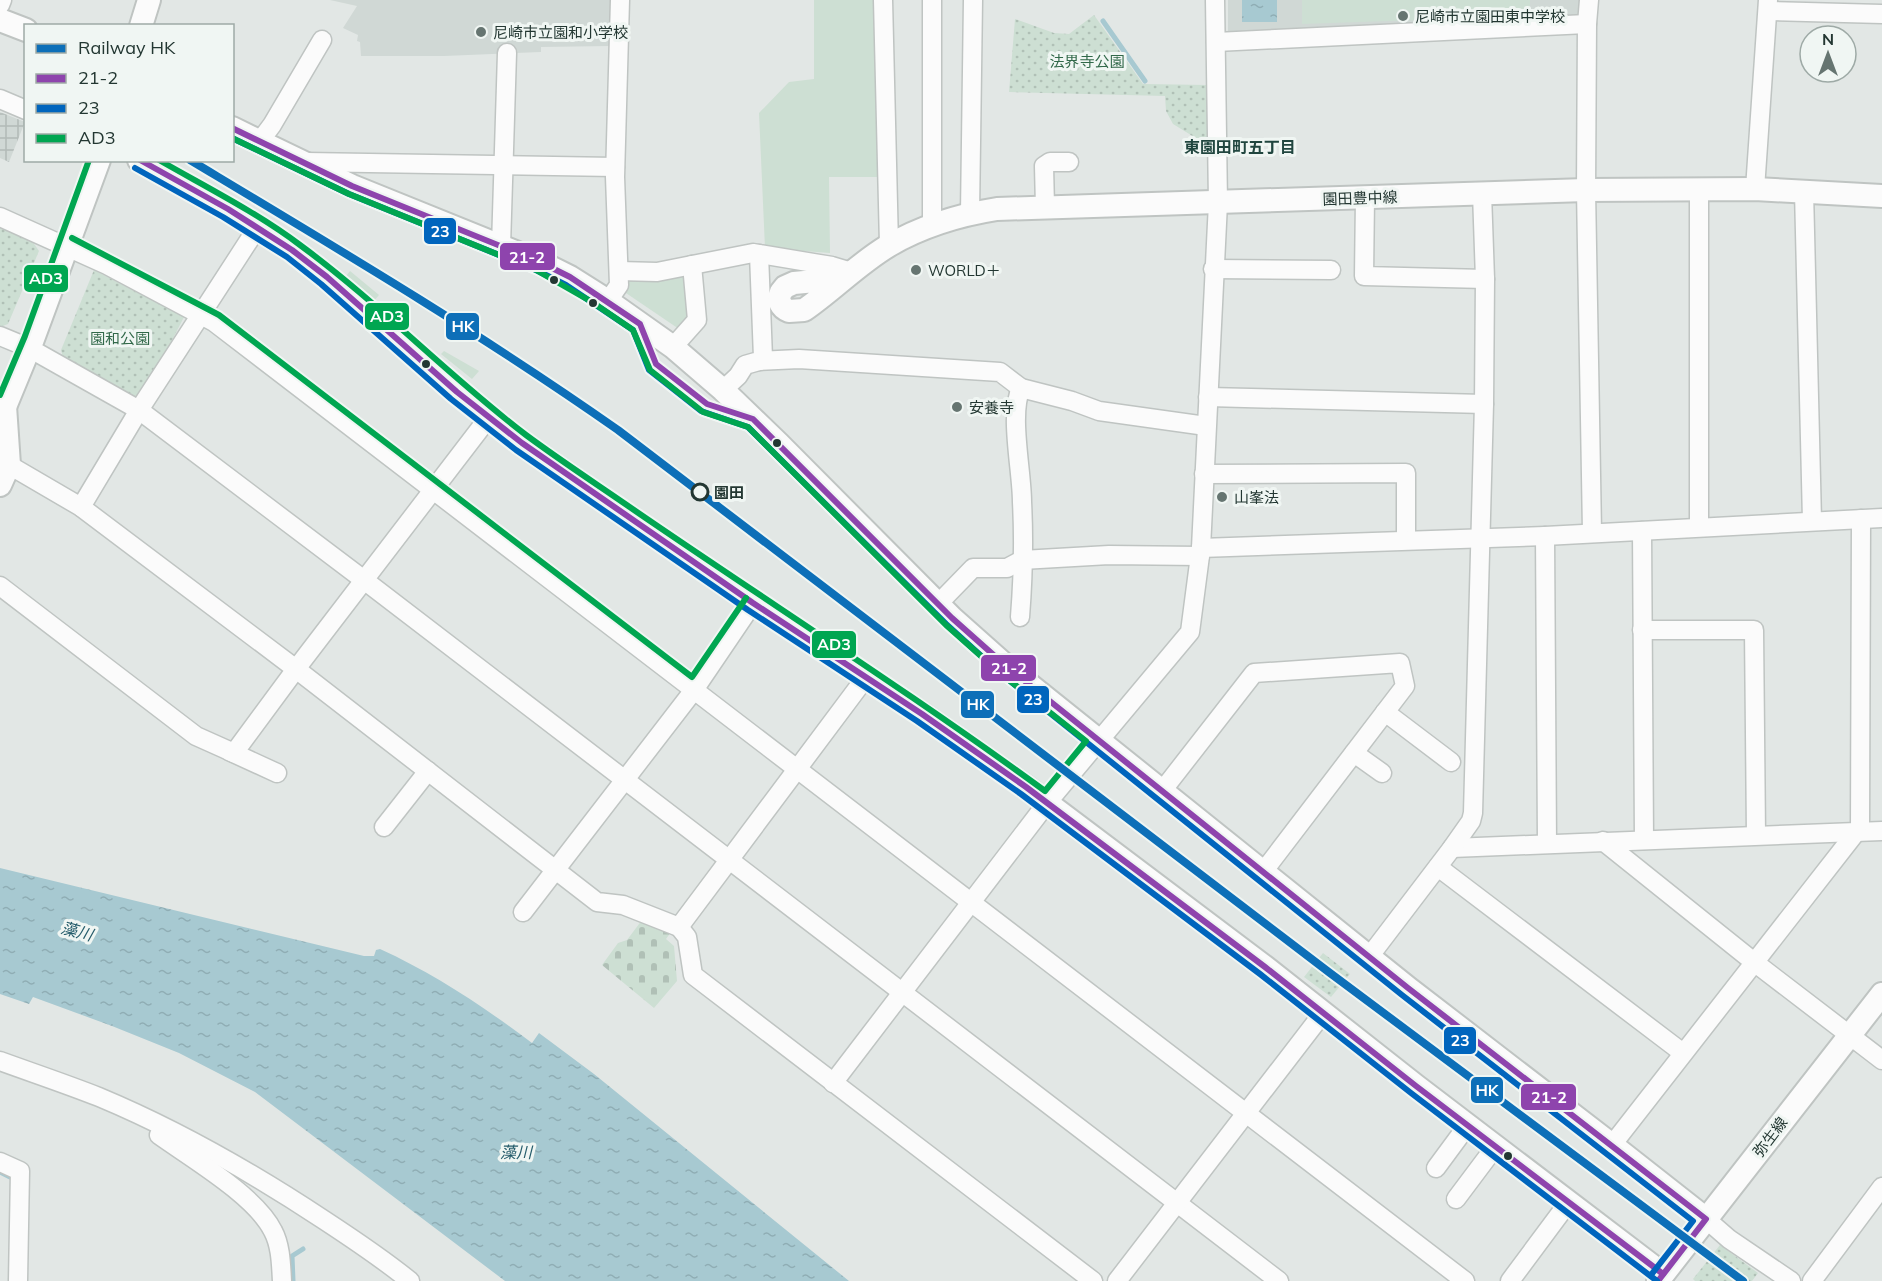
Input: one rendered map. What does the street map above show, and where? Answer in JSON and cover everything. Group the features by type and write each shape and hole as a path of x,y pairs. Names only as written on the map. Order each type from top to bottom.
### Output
{"street":[{"path":"0,5 2,0"},
{"path":"142,24 149,0"},
{"path":"608,301 619,285 615,167 620,0"},
{"path":"883,0 889,245"},
{"path":"932,0 932,225"},
{"path":"970,213 973,0"},
{"path":"833,1083 1047,803 1190,632 1200,552 1218,203 1215,0"},
{"path":"1589,0 1586,190 1592,532"},
{"path":"1755,189 1768,5 1882,14"},
{"path":"0,20 24,29"},
{"path":"1216,42 1587,24"},
{"path":"260,141 272,125 322,40"},
{"path":"501,246 507,53"},
{"path":"0,99 24,109"},
{"path":"234,129 352,186 501,246 570,277 673,346 723,390 938,604 1006,666 1369,957 1612,1145 1729,1239 1791,1281"},
{"path":"0,485 9,465 2,412 29,348 98,162"},
{"path":"143,162 192,188 257,228 327,277 425,365 522,443 753,603 958,738 1047,803 1323,1013 1665,1279"},
{"path":"301,162 615,167"},
{"path":"1045,207 1044,166 1050,162 1069,162"},
{"path":"1700,189 1700,527"},
{"name":"園田豊中線","path":"852,272 889,245 932,225 970,213 997,209 1586,190 1755,189 1882,196"},
{"path":"1804,191 1812,521"},
{"path":"1369,957 1452,848 1471,821 1473,813 1484,404 1485,279 1482,193"},
{"path":"1365,198 1364,276 1485,279"},
{"path":"0,217 68,246 214,322 1465,1281"},
{"path":"81,507 139,410 257,228"},
{"path":"619,272 657,272 738,255 759,254 832,266 852,272"},
{"path":"759,254 763,358 759,361"},
{"path":"673,346 697,320 692,265"},
{"path":"1213,269 1331,270"},
{"path":"0,336 29,348 139,410 1279,1281"},
{"path":"723,390 738,376 745,365 759,361 800,359 1000,372 1021,388 1072,401 1099,411 1206,426"},
{"path":"1020,617 1022,501 1017,396 1021,388"},
{"path":"1208,397 1484,404"},
{"path":"229,751 234,753 489,417"},
{"path":"9,465 81,507 296,669 597,902 623,905 679,927 687,937 693,975 1093,1281"},
{"path":"1204,474 1406,473 1406,540"},
{"path":"938,604 973,568 1007,568 1022,560 1882,518"},
{"path":"1612,1145 1858,831 1861,519"},
{"path":"1642,531 1644,840"},
{"path":"1545,536 1547,843"},
{"path":"0,586 196,736 277,773"},
{"path":"523,912 694,690 753,603"},
{"path":"1642,630 1754,630 1756,835"},
{"path":"1162,790 1254,673 1400,663 1405,687 1263,872"},
{"path":"679,927 866,677"},
{"path":"1385,712 1451,762"},
{"path":"1354,753 1382,773"},
{"path":"384,827 428,771"},
{"path":"1452,848 1882,831"},
{"path":"1603,841 1754,962 1882,1060"},
{"path":"1438,867 1683,1053"},
{"name":"弥生線","path":"1665,1279 1706,1219 1882,994"},
{"path":"1117,1281 1323,1013"},
{"path":"0,1061 68,1085 163,1126 214,1153 300,1204 410,1281"},
{"path":"163,1126 159,1135 234,1190 266,1219 276,1238 282,1281"},
{"path":"1436,1168 1467,1126"},
{"path":"1456,1199 1495,1147"},
{"path":"0,1162 20,1171 9,1231 18,1281"},
{"path":"1812,1281 1879,1199"},
{"path":"1510,1281 1568,1203"}],"shaded area":[{"name":"尼崎市立園和小学校","path":"330,0 611,0 610,46 541,47 541,52 444,56 361,56 360,42 357,41 358,35 343,28 357,6"},
{"name":"尼崎市立園田東中学校","path":"1228,0 1582,0 1583,11 1571,20 1233,36 1228,31"},
{"path":"0,112 24,122 24,124 9,162 0,158"}],"green space":[{"path":"814,0 878,0 883,177 829,177 830,253 765,248 759,113 789,82 814,79"},
{"path":"1302,0 1530,0 1530,16 1302,24"},
{"name":"法界寺公園","path":"1094,15 1143,84 1208,85 1212,148 1173,124 1166,111 1165,96 1009,92 1015,19 1054,33 1069,34"},
{"path":"0,225 30,238 39,251 8,324 0,327"},
{"name":"園和公園","path":"94,270 184,317 145,393 136,400 65,365 61,350"},
{"path":"350,271 379,295 372,303 343,280"},
{"path":"687,271 691,316 679,329 623,291 626,276"},
{"path":"444,351 479,371 472,379 441,354"},
{"path":"642,920 671,932 666,939 674,946 677,981 654,1008 602,965 618,943 627,940"},
{"path":"1323,953 1350,974 1331,997 1304,977"},
{"path":"1720,1245 1758,1273 1752,1281 1695,1281 1693,1279"}],"water":[{"path":"1242,0 1277,0 1277,22 1242,22"},
{"name":"藻川","path":"0,868 364,956 374,956 376,950 380,949 459,992 532,1043 539,1033 594,1074 849,1281 505,1281 255,1092 179,1053 112,1026 33,997 29,1004 0,994"}],"waterway":[{"path":"1103,21 1145,81"},
{"path":"0,1172 10,1177"},
{"path":"293,1281 292,1256 303,1249"}],"rail line":[{"name":"HK","path":"193,162 460,325 618,430 1330,973 1743,1281"}],"transit line":[{"name":"21-2","path":"234,129 352,186 540,262 570,277 640,324 656,364 707,404 753,419 952,618 1006,666 1408,988 1706,1219 1658,1281"},
{"name":"23","path":"234,139 349,194 536,270 566,285 633,330 649,370 701,411 748,427 946,624 1000,673 1402,995 1693,1221 1651,1275"},
{"name":"AD3","path":"163,162 231,200 283,233 358,291 468,388 526,435 944,719 1045,791 1086,741 1000,673 946,625 748,427 703,412 650,370 633,330 592,302 536,270 349,194 234,139"},
{"name":"AD3","path":"0,395 25,336 88,162"},
{"name":"21-2","path":"144,162 228,209 292,250 327,277 457,392 522,443 753,603 922,714 1026,787 1265,967 1416,1086 1663,1274"},
{"name":"23","path":"135,168 223,217 287,257 321,284 451,399 516,450 1021,794 1260,974 1657,1281"},
{"name":"AD3","path":"72,238 219,315 692,677 746,598"}],"place":[{"name":"尼崎市立園田東中学校","path":"1403,16"},
{"name":"尼崎市立園和小学校","path":"481,32"},
{"name":"WORLD＋","path":"916,270"},
{"name":"安養寺","path":"957,407"},
{"name":"園田","path":"700,492"},
{"name":"山峯法","path":"1222,497"}],"district":[{"name":"東園田町五丁目","path":"1240,147"}]}
